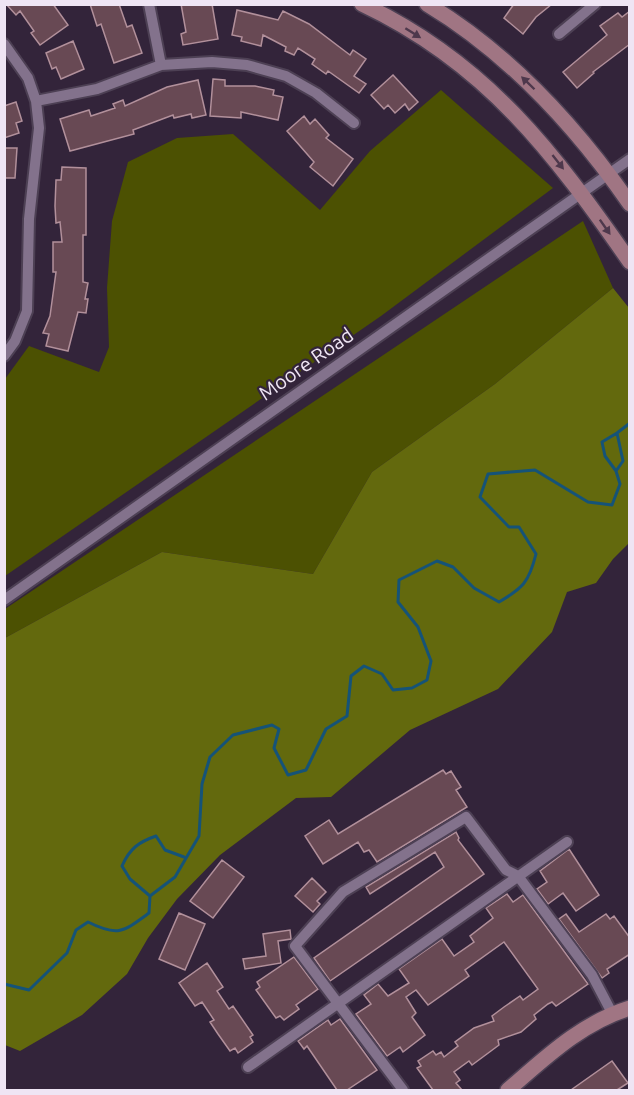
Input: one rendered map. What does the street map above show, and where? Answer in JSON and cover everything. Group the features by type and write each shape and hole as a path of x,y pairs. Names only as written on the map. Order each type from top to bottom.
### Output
{"main road":[{"path":"362,4 429,43 477,79 528,126 581,192 630,262"},
{"path":"427,4 479,40 522,76 564,120 630,204"},
{"path":"508,1090 578,1033 612,1013 630,1008"}],"street":[{"path":"149,4 161,65"},
{"path":"559,34 595,4"},
{"path":"4,44 28,78 36,101 39,128 29,219 27,311 15,341 4,356"},
{"path":"36,101 97,89 161,65 212,62 247,65 286,76 316,93 354,123"},
{"name":"Moore Road","path":"4,600 630,159"},
{"path":"402,1090 295,946 343,892 466,817 506,870 518,876 592,975 612,1013"},
{"path":"248,1067 567,842"}],"shaded area":[{"path":"441,90 553,188 381,316 5,576 5,379 29,346 99,372 109,347 107,288 112,221 128,162 177,138 233,134 320,210 370,151"},
{"path":"583,221 613,288 495,384 372,472 313,574 162,552 5,638 5,609"},
{"path":"613,288 629,308 629,543 613,559 596,583 567,592 552,632 498,689 410,730 331,797 296,798 220,855 177,899 148,938 127,974 82,1015 20,1051 5,1045 5,638 162,552 313,574 372,472 495,384"}],"building":[{"path":"6,4 53,4 68,25 40,45 31,33 34,31 20,11 16,15"},
{"path":"90,4 119,4 127,27 132,25 142,53 114,63 101,24 97,26"},
{"path":"181,4 212,4 218,39 183,45 181,34 186,32"},
{"path":"514,4 552,4 536,17 523,34 504,18"},
{"path":"237,10 278,20 283,11 309,24 350,55 353,50 366,59 354,76 366,84 359,93 328,71 326,74 312,64 315,59 298,48 294,55 285,51 286,47 263,35 261,46 241,41 242,37 232,35"},
{"path":"630,11 630,44 593,72 577,88 563,72 607,35 600,26 618,13 622,17"},
{"path":"73,41 84,69 61,79 56,67 52,69 46,53"},
{"path":"393,75 418,102 409,110 405,104 395,113 388,105 384,109 371,95"},
{"path":"213,79 225,80 225,86 255,86 274,90 273,95 283,97 278,120 241,112 241,118 210,116"},
{"path":"198,80 206,115 192,118 191,114 174,118 173,115 133,130 134,134 70,151 60,119 89,110 91,116 115,108 113,104 123,100 125,106 167,87"},
{"path":"16,102 22,121 16,123 19,133 4,138 4,106"},
{"path":"304,116 310,124 315,119 329,135 326,138 353,159 333,186 310,167 314,162 287,131"},
{"path":"4,148 17,148 15,178 4,178"},
{"path":"62,167 86,168 83,282 88,283 85,299 88,299 86,313 78,312 68,351 46,346 49,334 43,333 50,316 56,272 53,272 53,242 62,242 60,222 56,223 55,206 56,180 61,180"},
{"path":"443,770 446,774 451,771 461,787 456,790 467,807 377,862 369,850 364,852 358,842 323,864 305,836 329,820 338,834"},
{"path":"456,832 458,840 484,874 330,981 314,958 444,867 435,852 370,894 366,887"},
{"path":"569,849 599,895 576,911 563,893 548,904 537,889 547,882 540,871"},
{"path":"222,860 244,877 213,918 190,901"},
{"path":"312,878 326,892 317,901 320,904 313,912 295,896"},
{"path":"507,894 513,902 523,895 588,984 556,1006 552,1002 548,1004 534,1015 536,1019 521,1032 498,1040 499,1045 472,1065 469,1061 454,1072 460,1080 456,1083 462,1090 433,1090 417,1068 421,1066 418,1061 433,1051 436,1055 441,1052 444,1057 458,1046 455,1042 474,1028 494,1021 492,1016 504,1007 520,996 523,1000 538,989 504,942 465,970 469,976 428,1005 416,990 406,997 416,1013 412,1017 425,1035 403,1052 400,1047 387,1056 356,1014 371,1004 364,995 378,984 388,996 409,983 399,969 442,939 454,956 474,942 470,936 493,918 486,908"},
{"path":"179,913 205,924 185,970 159,959"},
{"path":"566,914 579,932 606,914 610,919 614,916 630,938 630,954 607,969 609,973 602,978 559,919"},
{"path":"290,930 291,939 278,941 281,963 245,969 243,959 266,956 263,934"},
{"path":"294,957 318,989 296,1005 299,1009 284,1020 280,1016 276,1018 256,990 260,987 257,982"},
{"path":"207,963 223,987 217,991 229,1009 233,1006 253,1035 250,1037 253,1042 238,1053 235,1048 230,1051 218,1034 210,1022 214,1020 202,1002 195,1006 179,983"},
{"path":"340,1019 377,1070 347,1090 337,1090 307,1046 304,1049 298,1041 328,1020 331,1025"},
{"path":"612,1061 628,1083 617,1090 571,1090"}],"waterway":[{"path":"4,984 29,990 67,953 76,930 88,922 114,931 133,925 149,913 150,896 175,877 199,836 202,784 210,757 233,735 272,725 279,729 274,748 288,775 306,770 326,729 347,716 351,676 364,666 382,674 393,690 412,688 427,680 431,661 418,627 398,602 399,580 437,561 453,567 474,588 499,602 514,593 524,583 531,571 536,554 519,527 509,527 480,497 488,474 535,470 588,502 612,505 620,484 616,471 623,461 617,433 630,423"},
{"path":"616,471 605,456 602,442 617,433"},
{"path":"150,896 130,879 122,866 132,850 140,843 156,836 165,850 184,857"}]}
